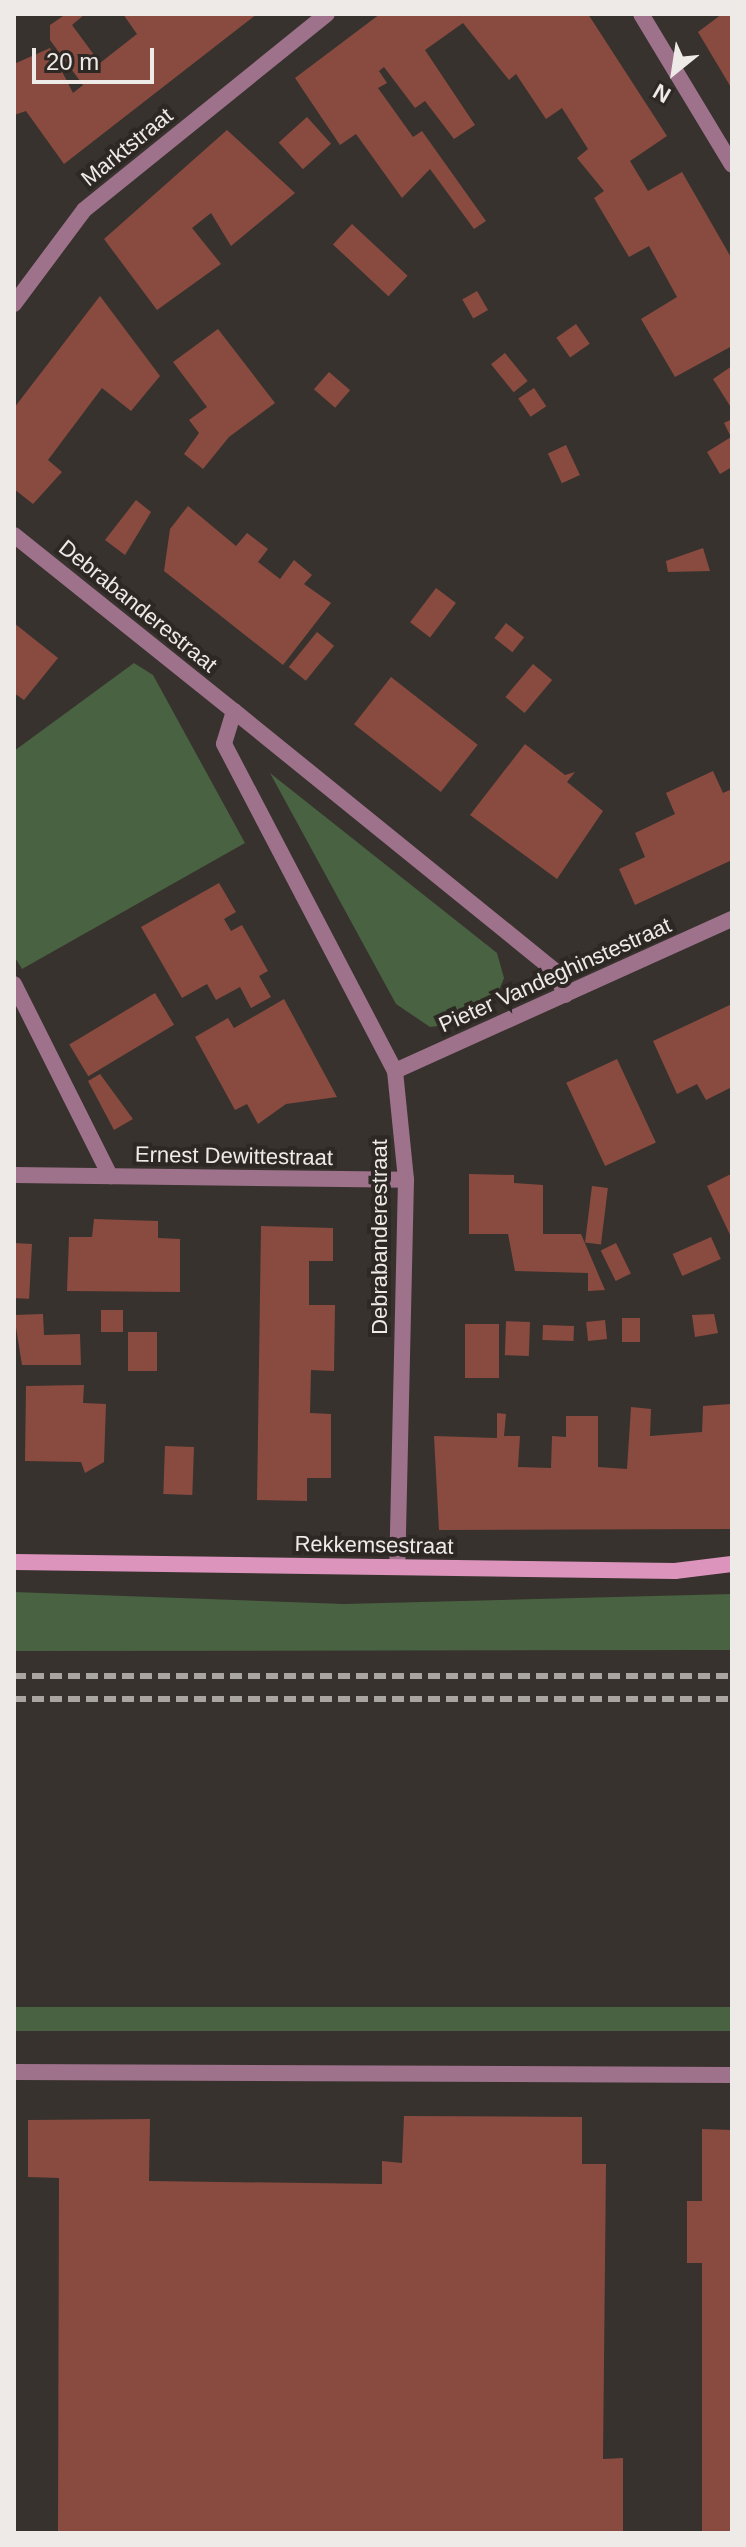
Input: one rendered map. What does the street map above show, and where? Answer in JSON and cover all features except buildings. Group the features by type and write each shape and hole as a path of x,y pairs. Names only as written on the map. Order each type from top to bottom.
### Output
{"street":[{"name":"Marktstraat","path":"14,304 84,210 327,14"},
{"path":"641,14 732,165"},
{"name":"Debrabanderestraat","path":"14,535 555,971 565,995"},
{"name":"Debrabanderestraat","path":"234,711 224,744 395,1071 406,1180 397,1567"},
{"name":"Pieter Vandeghinstestraat","path":"395,1071 732,919"},
{"name":"Ernest Dewittestraat","path":"14,984 110,1176"},
{"name":"Ernest Dewittestraat","path":"14,1175 406,1180"},
{"name":"Rekkemsestraat","path":"14,1562 675,1571 732,1564"},
{"path":"14,2072 732,2075"}],"green space":[{"path":"134,663 153,675 245,843 22,969 14,956 14,751"},
{"path":"270,773 497,953 504,978 491,1010 477,1021 430,1027 396,1004"},
{"path":"14,1592 344,1604 732,1594 732,1650 14,1651"},
{"path":"14,2007 732,2007 732,2031 14,2031"}],"railway":[{"path":"14,1676 732,1676"},
{"path":"14,1699 732,1699"}]}
